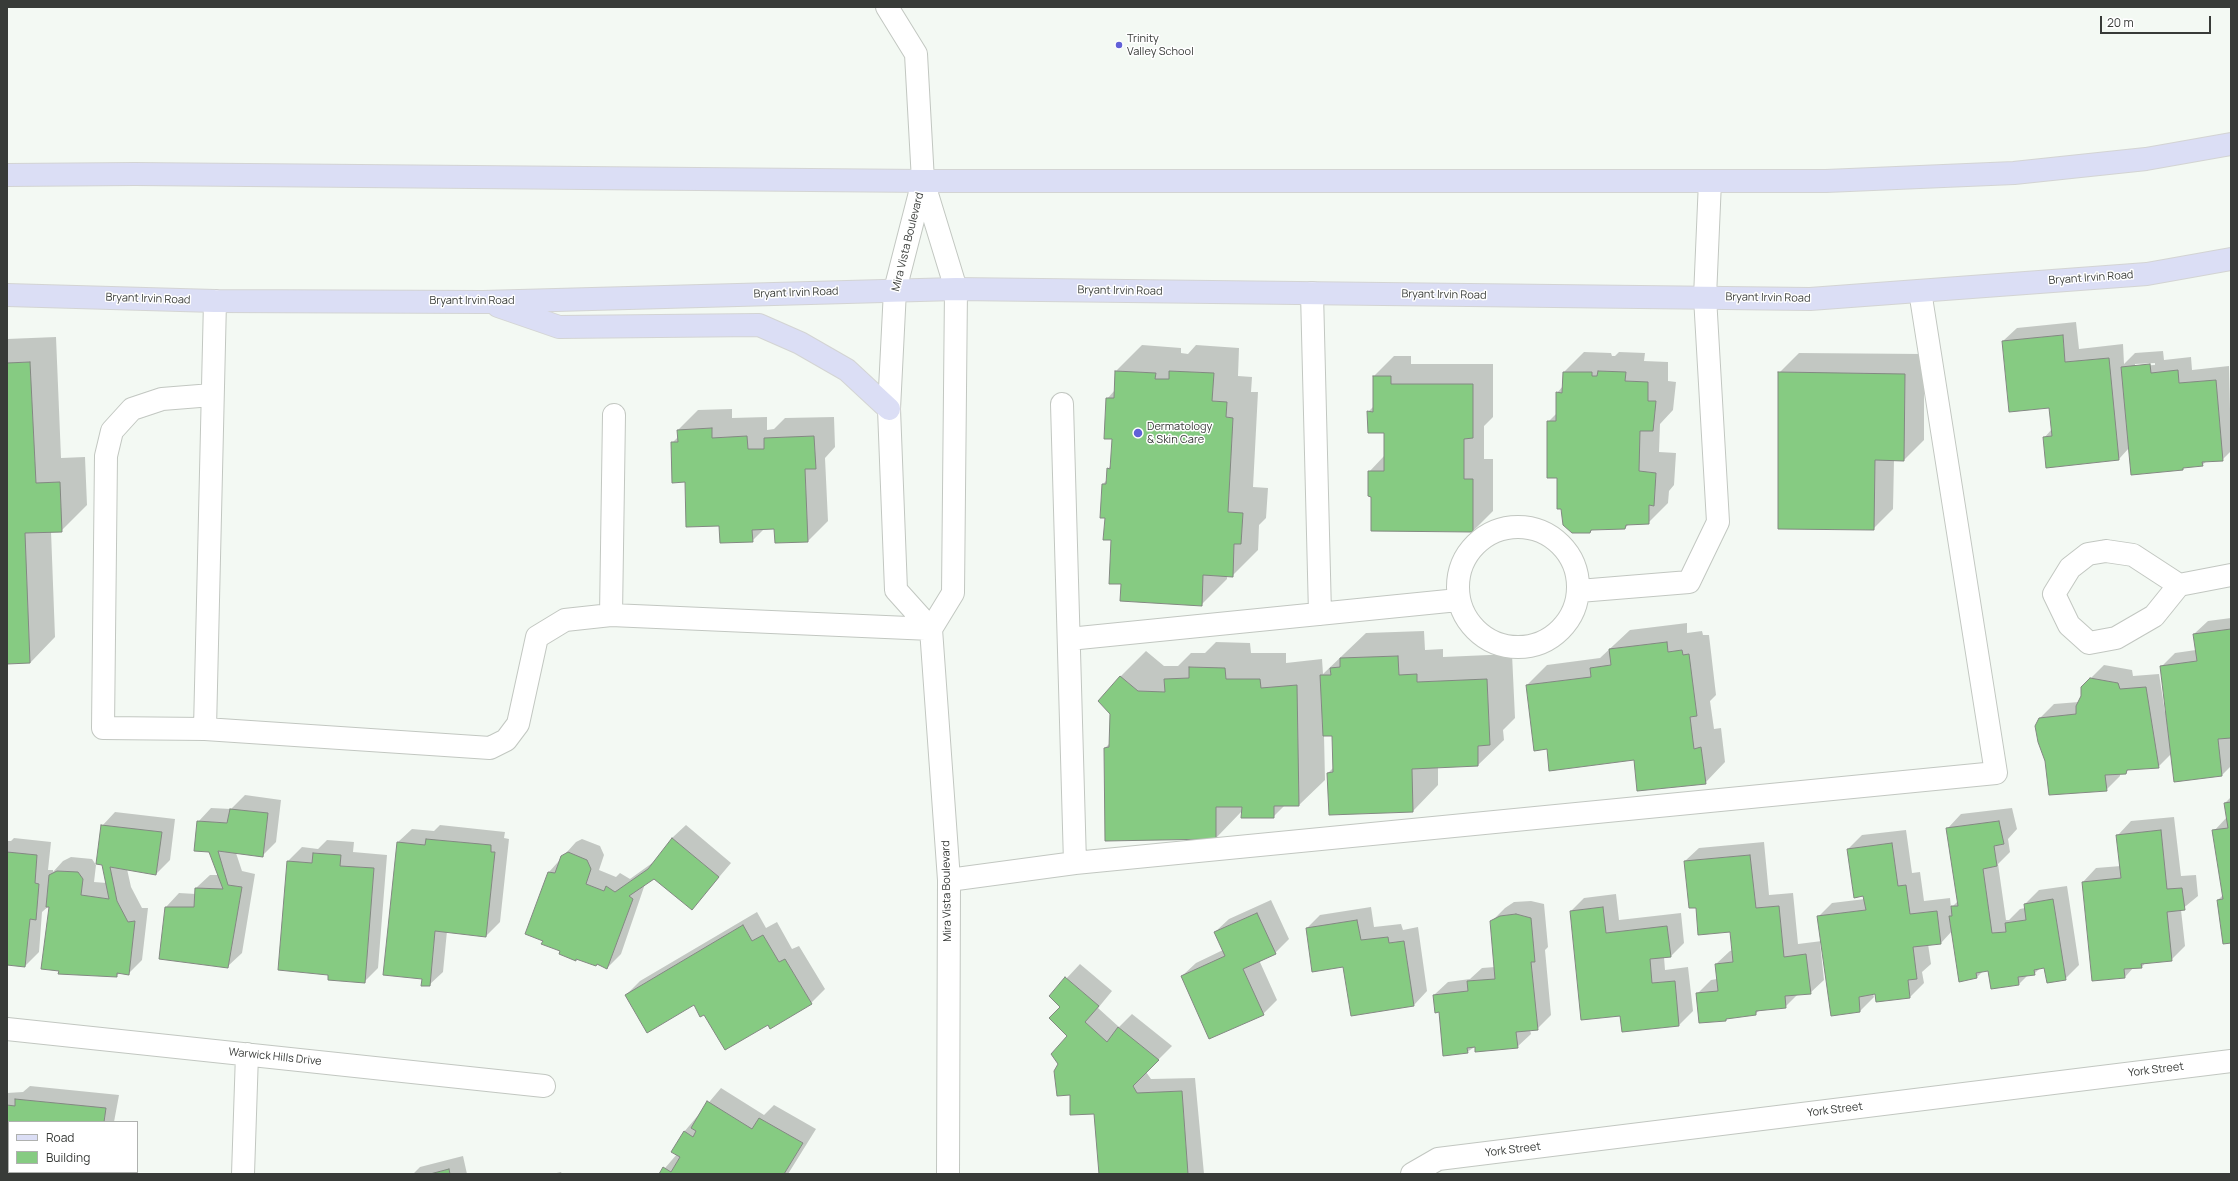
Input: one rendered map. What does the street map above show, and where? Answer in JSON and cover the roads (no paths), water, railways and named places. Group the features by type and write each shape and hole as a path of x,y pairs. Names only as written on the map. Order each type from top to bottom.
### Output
{"main road":[{"path":"7,175 135,174 923,181 1826,181 2014,174 2146,159 2231,144"},
{"name":"Bryant Irvin Road","path":"7,295 215,300 483,302 956,289 1810,299 2147,274 2231,259"},
{"path":"483,302 559,327 759,325 800,343 847,370 890,408"}],"street":[{"path":"887,7 916,54 923,181"},
{"name":"Mira Vista Boulevard","path":"923,181 956,289 953,593 931,629 949,880 948,1164 956,1174"},
{"name":"Mira Vista Boulevard","path":"923,181 895,290 890,408 896,590 931,629"},
{"path":"1579,591 1689,582 1718,522 1706,297 1710,181"},
{"path":"949,880 1075,863 1996,773 1920,291"},
{"path":"1312,293 1320,614"},
{"path":"205,729 215,300"},
{"path":"212,395 162,399 132,409 112,431 106,456 103,728 205,729 490,748 506,740 518,724 537,637 565,620 611,615 931,629"},
{"path":"1062,404 1075,863"},
{"path":"611,615 614,415"},
{"path":"1520,524 1548,533 1576,566 1579,591 1573,614 1546,641 1519,648 1489,640 1472,628 1458,600 1464,557 1490,531 1520,524"},
{"path":"2179,585 2133,555 2106,551 2088,554 2070,568 2054,594 2069,625 2090,643 2116,638 2154,616 2179,585 2231,575"},
{"path":"1069,639 1458,600"},
{"name":"Warwick Hills Drive","path":"7,1029 544,1086"},
{"path":"243,1174 247,1054"},
{"name":"York Street","path":"1412,1174 1438,1159 2231,1061"}],"place":[{"name":"Trinity Valley School","path":"1119,45"},
{"name":"Dermatology & Skin Care","path":"1138,433"}]}
